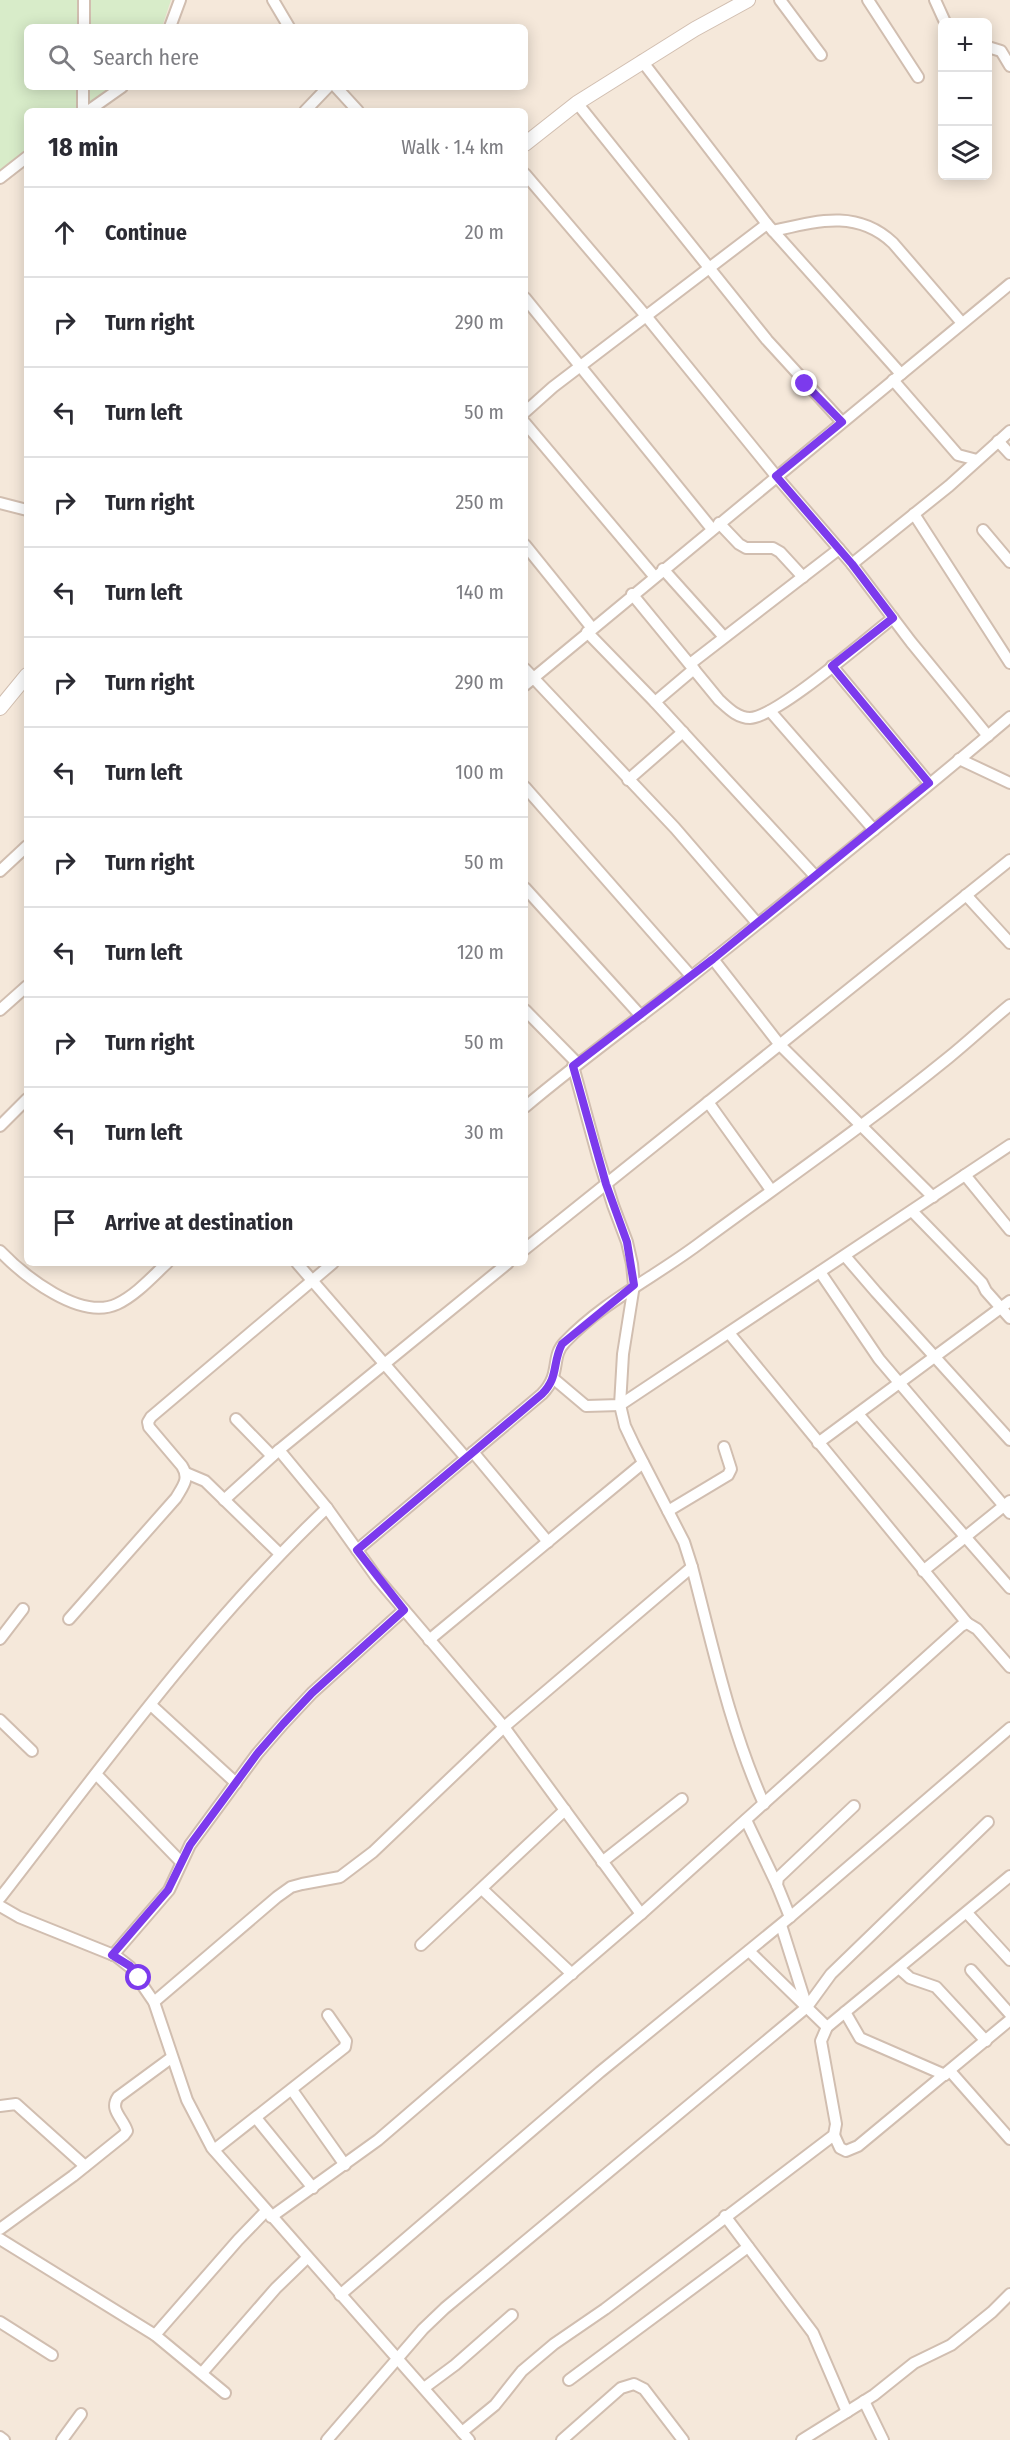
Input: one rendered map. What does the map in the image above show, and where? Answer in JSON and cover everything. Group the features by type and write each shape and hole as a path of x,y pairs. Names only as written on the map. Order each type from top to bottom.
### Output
{"street":[{"path":"84,0 84,24"},
{"path":"171,24 180,0"},
{"path":"273,0 287,24"},
{"path":"528,142 577,103 642,61 695,28 748,0"},
{"path":"780,0 821,55"},
{"path":"868,0 918,76"},
{"path":"934,0 943,18"},
{"path":"992,49 1000,51 1010,66"},
{"path":"642,61 770,227 897,377 958,455 977,460"},
{"path":"83,90 83,108"},
{"path":"92,108 118,90"},
{"path":"308,108 325,90"},
{"path":"339,90 355,108"},
{"path":"577,103 767,340 842,422"},
{"path":"0,178 24,159"},
{"path":"528,178 852,564 988,736"},
{"path":"528,410 582,365 709,268 770,227 837,220 867,224 881,231 962,323"},
{"path":"758,923 675,828 529,682 632,594 1010,284"},
{"path":"528,302 716,526 747,548 773,548 780,552 803,577"},
{"path":"528,426 659,573 724,637"},
{"path":"852,564 1010,431"},
{"path":"998,441 1010,454"},
{"path":"0,503 24,509"},
{"path":"914,514 1010,663"},
{"path":"983,530 1010,562"},
{"path":"528,549 590,630 815,876"},
{"path":"655,702 724,637 839,549"},
{"path":"632,594 732,712 750,718 770,711 794,696 893,618"},
{"path":"832,666 929,783"},
{"path":"0,708 24,679"},
{"path":"770,711 874,830"},
{"path":"528,1104 874,830 1010,717"},
{"path":"628,780 683,732"},
{"path":"959,759 1010,783"},
{"path":"528,789 691,976"},
{"path":"0,871 24,849"},
{"path":"528,1247 1010,860"},
{"path":"528,891 642,1016"},
{"path":"966,895 1010,943"},
{"path":"713,959 780,1045 933,1197"},
{"path":"0,1010 24,989"},
{"path":"357,1550 542,1394 554,1379 558,1351 562,1344 634,1285 680,1258 862,1124 949,1058 1010,1005"},
{"path":"528,1013 575,1065 606,1184 627,1242 634,1285 623,1354 620,1405 625,1426 684,1542 733,1723 748,1768 764,1804"},
{"path":"0,1126 24,1102"},
{"path":"708,1102 771,1190"},
{"path":"554,1379 586,1406 620,1405 1009,1147"},
{"path":"965,1176 1010,1230"},
{"path":"912,1211 982,1283 1006,1304 1010,1317"},
{"path":"0,1251 36,1282 62,1298 83,1306 115,1305 164,1266"},
{"path":"845,1256 1010,1440"},
{"path":"300,1266 548,1542"},
{"path":"279,1553 200,1477 186,1473 149,1427 148,1422 151,1417 329,1266"},
{"path":"224,1500 276,1453 504,1266"},
{"path":"820,1272 861,1335 899,1384 1008,1507 923,1571"},
{"path":"818,1443 1006,1304"},
{"path":"729,1333 923,1571 967,1623 977,1629 1010,1667"},
{"path":"858,1414 1010,1588"},
{"path":"236,1419 276,1453 327,1508 404,1610 504,1727 641,1914"},
{"path":"668,1511 728,1474 731,1468 724,1447"},
{"path":"429,1640 643,1463"},
{"path":"69,1619 176,1498 186,1482 186,1473"},
{"path":"0,1898 173,1674 279,1553 327,1508"},
{"path":"154,2002 284,1892 302,1884 322,1882 340,1876 373,1852 504,1727 692,1567"},
{"path":"0,1639 23,1609"},
{"path":"112,1955 168,1890 178,1874 181,1862 190,1845 257,1754 305,1701 404,1610"},
{"path":"155,2335 238,2240 268,2214 313,2188 378,2140 641,1914 967,1623"},
{"path":"151,1705 236,1784"},
{"path":"0,1720 32,1751"},
{"path":"340,2295 600,2072 781,1925 1010,1728"},
{"path":"96,1774 181,1862"},
{"path":"602,1862 682,1798"},
{"path":"777,1886 778,1878 854,1806"},
{"path":"421,1945 565,1810"},
{"path":"746,1820 790,1917"},
{"path":"327,2440 423,2329 452,2302 807,2007 831,1974 988,1822"},
{"path":"1010,1876 827,2027 820,2040 836,2124 834,2134 840,2148 846,2151 852,2150 1010,2020"},
{"path":"482,1889 572,1974"},
{"path":"0,1906 19,1917 112,1955 130,1966 154,2002 187,2100 214,2150 466,2436 522,2371 542,2354 605,2309 834,2134"},
{"path":"967,1913 1010,1960"},
{"path":"781,1925 807,2007"},
{"path":"749,1951 827,2027"},
{"path":"900,1969 909,1978 936,1987 986,2041"},
{"path":"971,1970 1010,2014"},
{"path":"845,2012 860,2038 947,2073 1010,2139"},
{"path":"214,2150 345,2047 346,2041 328,2015"},
{"path":"0,2229 86,2166 127,2131 114,2108 118,2097 171,2058"},
{"path":"292,2090 345,2165"},
{"path":"0,2106 16,2104 86,2166"},
{"path":"256,2118 313,2188"},
{"path":"725,2216 813,2333 847,2412"},
{"path":"0,2239 155,2335 225,2393"},
{"path":"569,2380 748,2247"},
{"path":"202,2373 276,2288 307,2258"},
{"path":"802,2440 864,2401 914,2363 951,2345 992,2312 1010,2294"},
{"path":"424,2388 455,2365 512,2315"},
{"path":"0,2322 52,2355"},
{"path":"562,2440 621,2388 634,2384 644,2389 683,2440"},
{"path":"864,2401 882,2440"},
{"path":"62,2440 81,2414"},
{"path":"0,2437 4,2440"}],"shaded area":[{"path":"0,0 1010,0 1010,2440 0,2440"}],"green space":[{"path":"0,0 171,0 163,24 24,24 24,90 109,90 85,108 24,108 24,154 0,172"}],"route":[{"path":"139,1978 130,1966 112,1955 174,1882 184,1853 257,1754 283,1724 312,1693 404,1610 357,1550 542,1394 554,1379 558,1351 562,1344 634,1285 627,1242 606,1184 573,1066 642,1016 874,830 929,783 832,666 893,618 852,564 776,476 842,422 805,384"}]}
